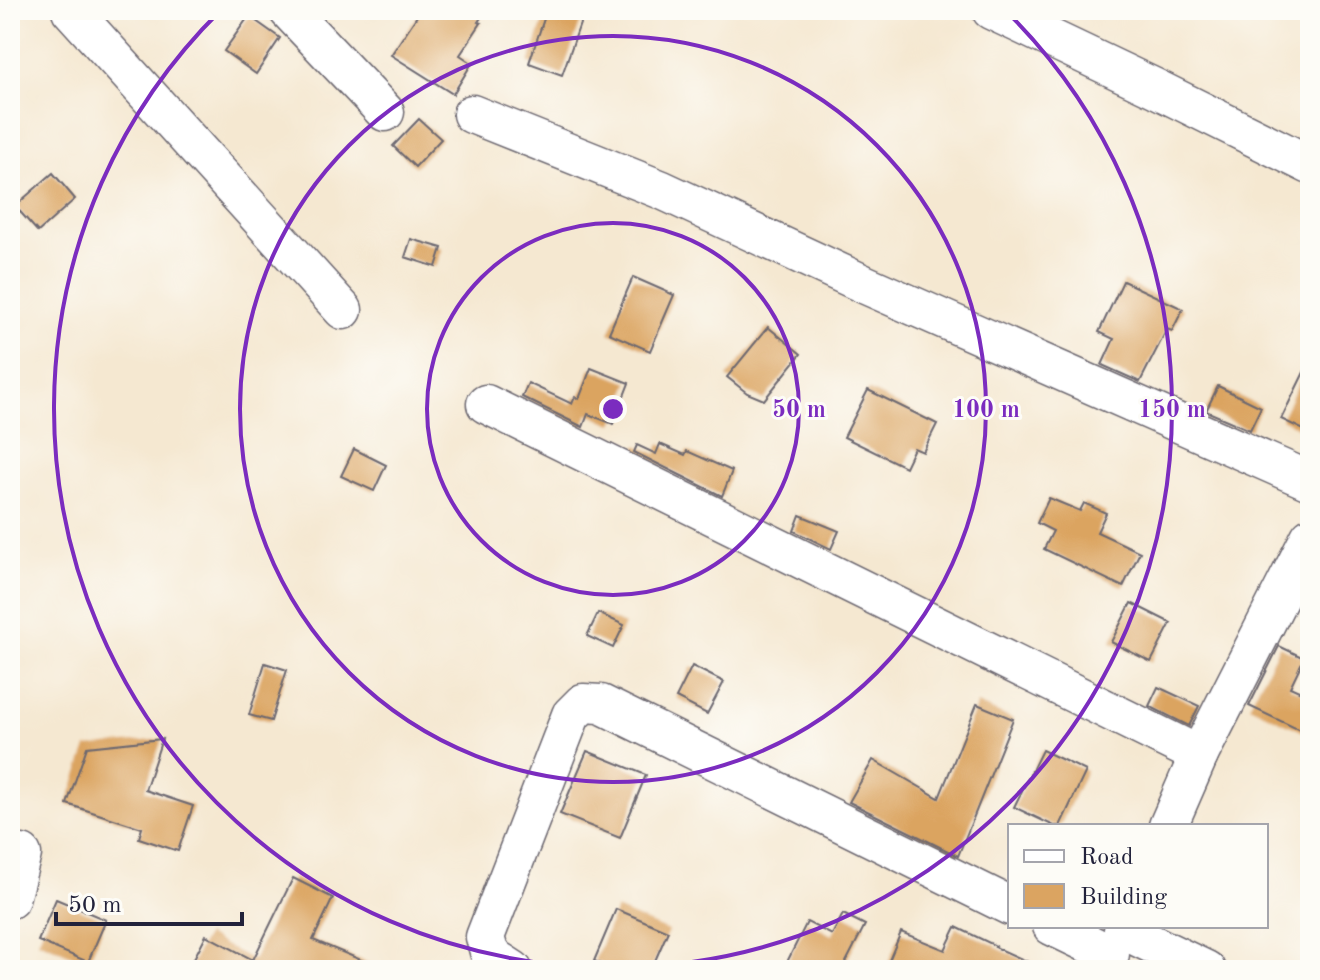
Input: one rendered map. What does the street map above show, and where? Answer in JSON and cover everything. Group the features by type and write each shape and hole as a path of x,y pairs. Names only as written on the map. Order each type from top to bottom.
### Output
{"street":[{"path":"71,10 343,310"},
{"path":"288,10 385,112"},
{"path":"991,10 1310,165"},
{"path":"472,114 662,190 895,298 1310,481"},
{"path":"486,404 1199,755"},
{"path":"1169,824 1199,755 1310,537"},
{"path":"513,970 490,955 485,937 571,715 583,703 601,704 1008,905"},
{"path":"10,899 22,854"},
{"path":"1059,928 1206,970"}],"building":[{"path":"421,10 486,10 460,55 472,63 453,94 391,55"},
{"path":"547,10 582,18 562,75 529,63"},
{"path":"249,16 280,38 256,74 224,51"},
{"path":"419,119 441,139 415,167 393,146"},
{"path":"53,173 75,199 38,232 15,206"},
{"path":"411,239 442,248 436,267 405,257"},
{"path":"633,277 674,295 650,351 609,333"},
{"path":"1123,281 1183,309 1172,331 1167,329 1140,382 1102,365 1114,339 1099,332"},
{"path":"768,327 801,354 764,400 747,393 727,377"},
{"path":"1310,360 1310,433 1281,419"},
{"path":"591,368 629,383 613,424 588,414 583,427 522,397 528,383 572,404 575,397 579,399"},
{"path":"1218,386 1261,407 1250,430 1206,411"},
{"path":"868,390 937,424 923,452 914,448 905,467 844,437"},
{"path":"660,444 685,455 687,451 732,471 722,496 634,452 637,445 656,454"},
{"path":"354,449 386,465 374,491 341,476"},
{"path":"1049,498 1080,511 1084,503 1106,513 1097,532 1140,552 1123,587 1044,549 1053,531 1037,523"},
{"path":"800,515 839,531 831,549 794,531"},
{"path":"1131,603 1171,623 1151,662 1111,642"},
{"path":"598,613 624,625 613,648 587,636"},
{"path":"1279,646 1304,658 1290,687 1310,696 1310,735 1249,706"},
{"path":"265,663 287,670 271,721 249,715"},
{"path":"692,666 724,682 707,714 676,698"},
{"path":"1158,687 1199,706 1189,726 1149,706"},
{"path":"977,704 1013,719 958,856 849,802 873,760 939,798"},
{"path":"162,739 145,790 193,806 178,851 139,838 142,828 67,804 87,747"},
{"path":"1042,750 1086,771 1061,824 1050,824 1014,807"},
{"path":"587,751 646,775 620,838 560,814"},
{"path":"293,878 333,898 313,940 385,970 188,970 206,935 253,960"},
{"path":"56,899 106,920 88,962 38,941"},
{"path":"616,909 668,931 651,970 615,970 594,961"},
{"path":"843,914 865,925 842,970 783,970 807,922 832,935"},
{"path":"956,927 1046,970 885,970 901,932 945,950"}]}
